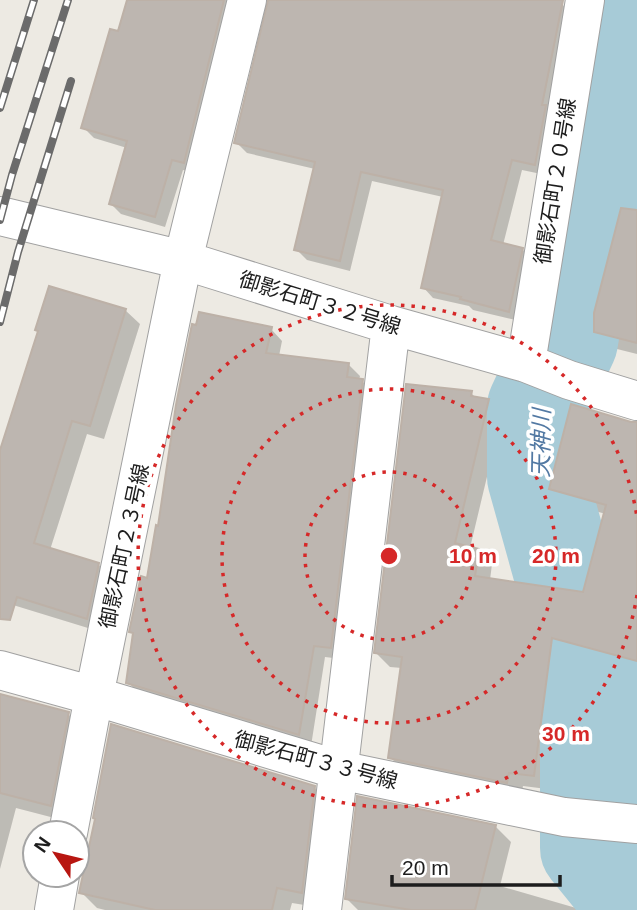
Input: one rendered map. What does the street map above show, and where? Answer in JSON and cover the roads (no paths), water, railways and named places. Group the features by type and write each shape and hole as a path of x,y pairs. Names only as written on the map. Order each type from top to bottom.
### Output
{"street":[{"name":"御影石町２３号線","path":"71,819 183,260 247,0"},
{"name":"御影石町２０号線","path":"529,364 584,0"},
{"name":"御影石町３２号線","path":"0,216 183,260 391,325 529,364 569,380 637,401"},
{"path":"322,910 391,325"},
{"name":"御影石町３３号線","path":"0,670 339,770 564,817 628,823"},
{"path":"54,910 58,889"}],"waterway":[{"name":"天神川","path":"616,880 590,848 590,667 537,477 537,407 568,341 626,0"}],"railway":[{"path":"0,108 34,0"},
{"path":"0,220 68,0"},
{"path":"0,322 18,252 71,81"}]}
